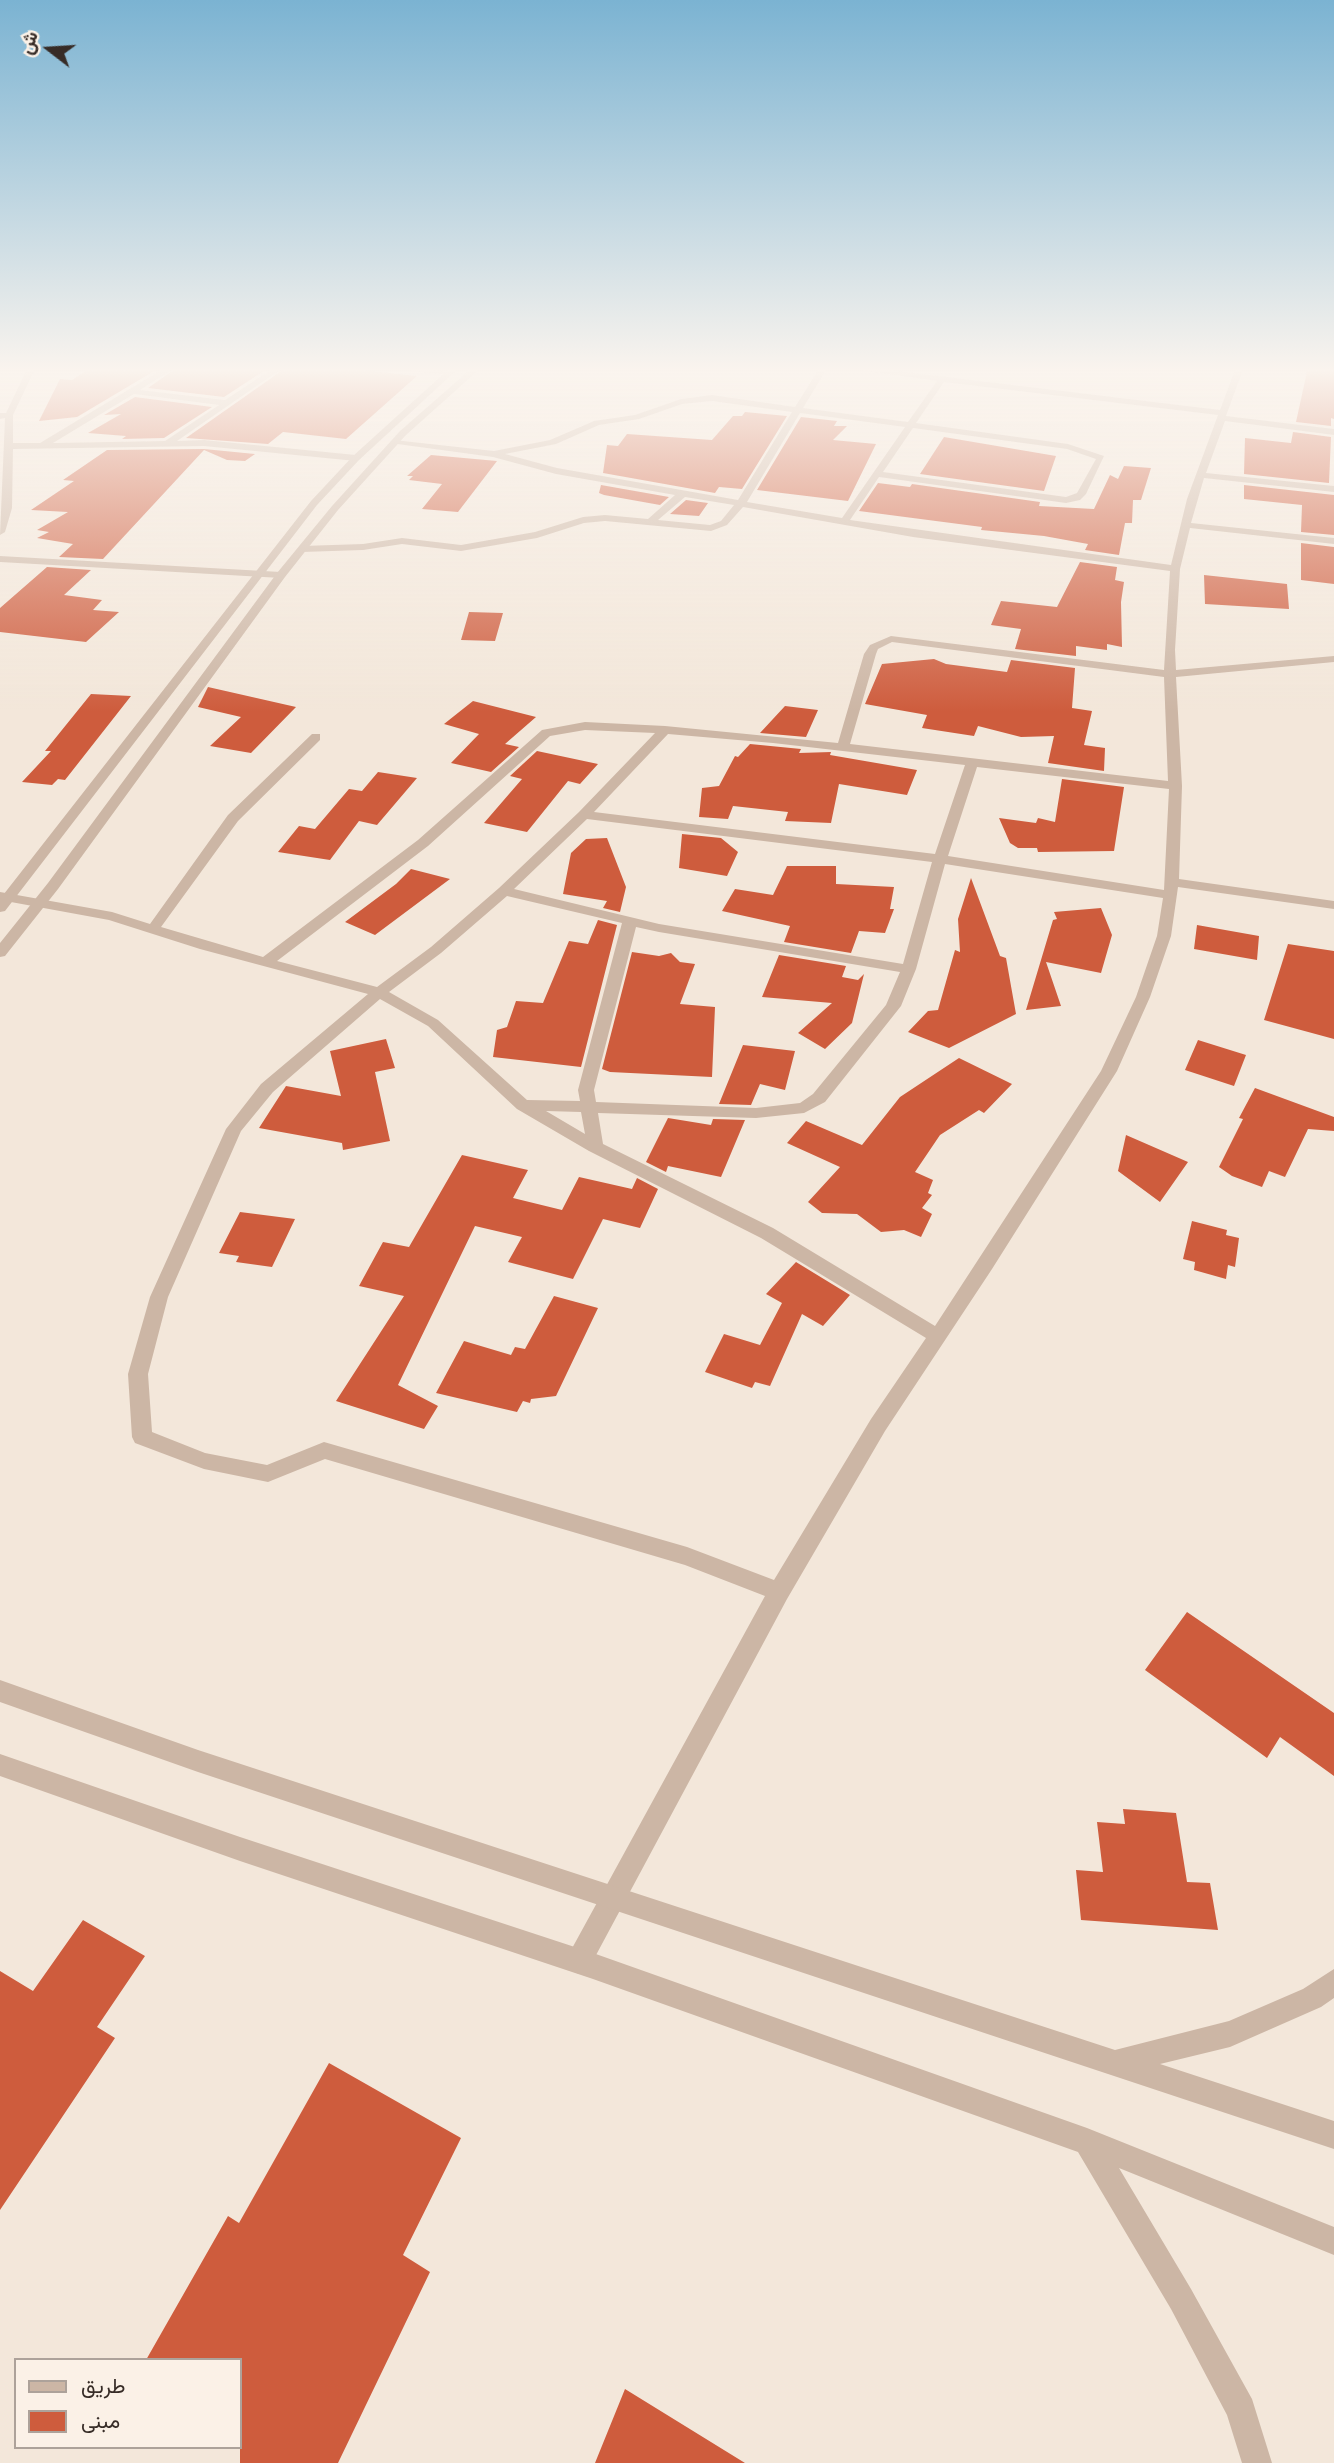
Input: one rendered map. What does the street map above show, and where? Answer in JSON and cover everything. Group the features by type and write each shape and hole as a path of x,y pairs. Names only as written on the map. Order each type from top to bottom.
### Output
{"street":[{"path":"0,533 7,482"},
{"path":"3,901 258,573 334,482"},
{"path":"0,953 41,902 281,575 356,482"},
{"path":"619,482 844,522 1175,569"},
{"path":"302,549 363,547 402,541 461,548 537,535 583,520 605,518 711,528 724,523 754,482"},
{"path":"844,522 872,482"},
{"path":"935,482 1066,500 1077,498 1088,482"},
{"path":"579,1961 779,1592 878,1425 1109,1071 1143,997 1164,936 1171,888 1176,786 1169,674 1175,569 1198,482"},
{"path":"1266,482 1334,489"},
{"path":"649,523 683,493"},
{"path":"1185,525 1334,541"},
{"path":"0,559 281,575"},
{"path":"843,748 870,654 874,647 891,639 1169,674 1334,659"},
{"path":"266,962 423,843 546,733 584,726 665,730 1176,786"},
{"path":"665,730 584,815 504,891 436,950 379,992 267,1088 234,1129 159,1297 138,1374 142,1437 204,1461 268,1474 324,1450 687,1556 779,1592"},
{"path":"153,929 233,818 316,737"},
{"path":"523,1105 756,1113 804,1108 819,1098 879,1025 892,1006 909,969 940,859 972,763"},
{"path":"584,815 1171,888 1334,905"},
{"path":"504,891 631,921 909,969"},
{"path":"3,901 41,902 103,914 379,992 433,1024 523,1105 595,1147 767,1233 937,1336"},
{"path":"595,1147 586,1090 590,1066 631,921"},
{"path":"0,1691 198,1761 612,1899 1118,2061 1334,2135"},
{"path":"0,1765 240,1849 579,1961 1087,2141 1334,2241"},
{"path":"1118,2061 1230,2034 1312,1998 1334,1982"},
{"path":"1087,2141 1181,2299 1241,2410 1257,2463"}],"building":[{"path":"73,482 174,482 103,559 59,557 73,544 37,538 49,532 37,530 68,512 31,510"},
{"path":"425,482 481,482 458,512 422,509 442,484"},
{"path":"653,482 746,482 742,489 719,487 715,493"},
{"path":"762,482 857,482 848,501 757,490"},
{"path":"978,482 1047,482 1044,491"},
{"path":"1107,482 1147,482 1141,500 1133,500 1132,523 1125,523 1119,555 1085,550 1088,544 1044,536 981,530 982,527 859,511 878,483 910,487 912,484 1040,502 1039,506 1094,509"},
{"path":"601,485 669,497 660,505 604,495 599,493"},
{"path":"1244,485 1334,495 1334,535 1301,532 1302,505 1244,499"},
{"path":"686,500 708,503 699,516 670,514"},
{"path":"1301,543 1334,547 1334,584 1301,580"},
{"path":"1080,562 1117,567 1115,580 1124,582 1121,602 1122,647 1107,644 1107,650 1076,646 1076,656 1015,649 1021,629 991,625 1001,601 1057,607"},
{"path":"47,567 91,570 64,595 102,600 93,610 119,612 86,642 0,632 0,608"},
{"path":"1204,575 1287,584 1289,609 1205,604"},
{"path":"469,612 503,613 495,641 461,640"},
{"path":"934,659 946,664 1007,672 1011,660 1075,668 1072,708 1092,711 1084,745 1105,748 1104,771 1048,763 1054,736 1021,737 978,726 974,736 922,728 927,715 865,704 882,664"},
{"path":"208,687 296,707 251,753 210,746 241,717 198,707"},
{"path":"91,694 131,696 65,780 58,779 52,785 22,782 51,751 45,751"},
{"path":"473,701 536,717 505,744 519,747 491,772 451,763 479,734 444,724"},
{"path":"785,706 818,710 806,737 760,733"},
{"path":"750,744 801,749 799,753 831,752 830,755 917,770 907,795 839,784 831,823 785,821 788,812 733,806 728,819 699,817 702,788 719,786 735,756 738,757"},
{"path":"537,751 598,764 580,784 568,781 527,832 484,823 522,779 510,776"},
{"path":"378,772 417,778 377,825 359,821 330,860 278,852 299,826 315,829 349,789 362,791"},
{"path":"1062,779 1124,787 1114,851 1038,852 1037,848 1018,848 1010,843 999,818 1036,823 1038,818 1055,822"},
{"path":"682,834 721,838 738,852 727,876 679,868"},
{"path":"607,838 626,887 620,912 603,908 607,901 563,894 571,853 586,839"},
{"path":"787,866 836,866 836,884 894,887 890,909 894,909 885,933 859,931 851,953 784,942 790,926 722,911 735,889 773,895"},
{"path":"411,869 450,879 375,935 345,922 396,884"},
{"path":"971,878 1000,956 1006,958 1016,1014 949,1048 908,1032 928,1011 938,1010 955,950 960,952 958,919"},
{"path":"1101,908 1112,935 1101,973 1046,962 1061,1006 1026,1010 1053,920 1057,919 1054,912"},
{"path":"598,920 617,925 581,1067 493,1057 497,1030 507,1027 516,1001 543,1003 569,941 588,944"},
{"path":"1197,925 1259,936 1257,960 1194,949"},
{"path":"1288,944 1334,951 1334,1039 1264,1020"},
{"path":"632,952 659,956 671,953 680,962 695,964 680,1004 715,1007 712,1077 610,1072 602,1069"},
{"path":"779,955 846,966 842,977 858,980 864,974 852,1023 825,1049 798,1033 832,1003 762,997"},
{"path":"386,1039 395,1068 375,1072 390,1141 343,1150 342,1143 259,1128 286,1086 341,1096 330,1051"},
{"path":"1198,1040 1246,1055 1234,1086 1185,1070"},
{"path":"743,1045 795,1051 785,1090 760,1084 751,1105 719,1104"},
{"path":"959,1058 1012,1084 984,1113 979,1110 940,1135 915,1172 933,1180 928,1193 932,1195 922,1208 932,1214 921,1237 904,1230 881,1232 857,1214 822,1213 808,1202 840,1167 787,1143 806,1121 862,1145 900,1097"},
{"path":"1255,1088 1334,1117 1334,1131 1308,1129 1285,1177 1269,1171 1262,1187 1232,1176 1219,1167 1243,1119 1239,1118"},
{"path":"668,1118 711,1125 713,1119 745,1120 721,1177 668,1166 666,1172 646,1162"},
{"path":"1126,1135 1188,1162 1160,1202 1118,1171"},
{"path":"462,1155 528,1170 513,1198 562,1210 579,1177 632,1189 637,1178 658,1189 640,1228 603,1219 573,1279 508,1262 522,1237 475,1226 398,1385 438,1406 424,1429 336,1401 404,1296 359,1286 383,1242 409,1247"},
{"path":"240,1212 295,1219 272,1267 236,1262 239,1256 219,1253"},
{"path":"1192,1221 1227,1230 1226,1235 1239,1238 1235,1267 1228,1265 1226,1279 1194,1270 1195,1262 1183,1259"},
{"path":"796,1262 850,1295 823,1326 802,1314 770,1386 755,1382 752,1388 705,1372 724,1334 760,1345 782,1303 766,1294"},
{"path":"554,1296 598,1308 556,1396 531,1399 530,1403 523,1401 517,1412 436,1393 464,1341 511,1355 515,1347 525,1349"},
{"path":"1187,1612 1334,1713 1334,1776 1280,1737 1267,1758 1145,1670"},
{"path":"1123,1809 1176,1813 1187,1882 1210,1883 1218,1930 1081,1920 1076,1870 1103,1872 1097,1822 1125,1824"},
{"path":"83,1920 145,1956 97,2027 115,2038 0,2210 0,1971 33,1991"},
{"path":"329,2063 461,2138 403,2255 430,2272 338,2463 240,2463 242,2358 147,2358 228,2216 239,2223"},
{"path":"625,2389 745,2463 595,2463"}]}
